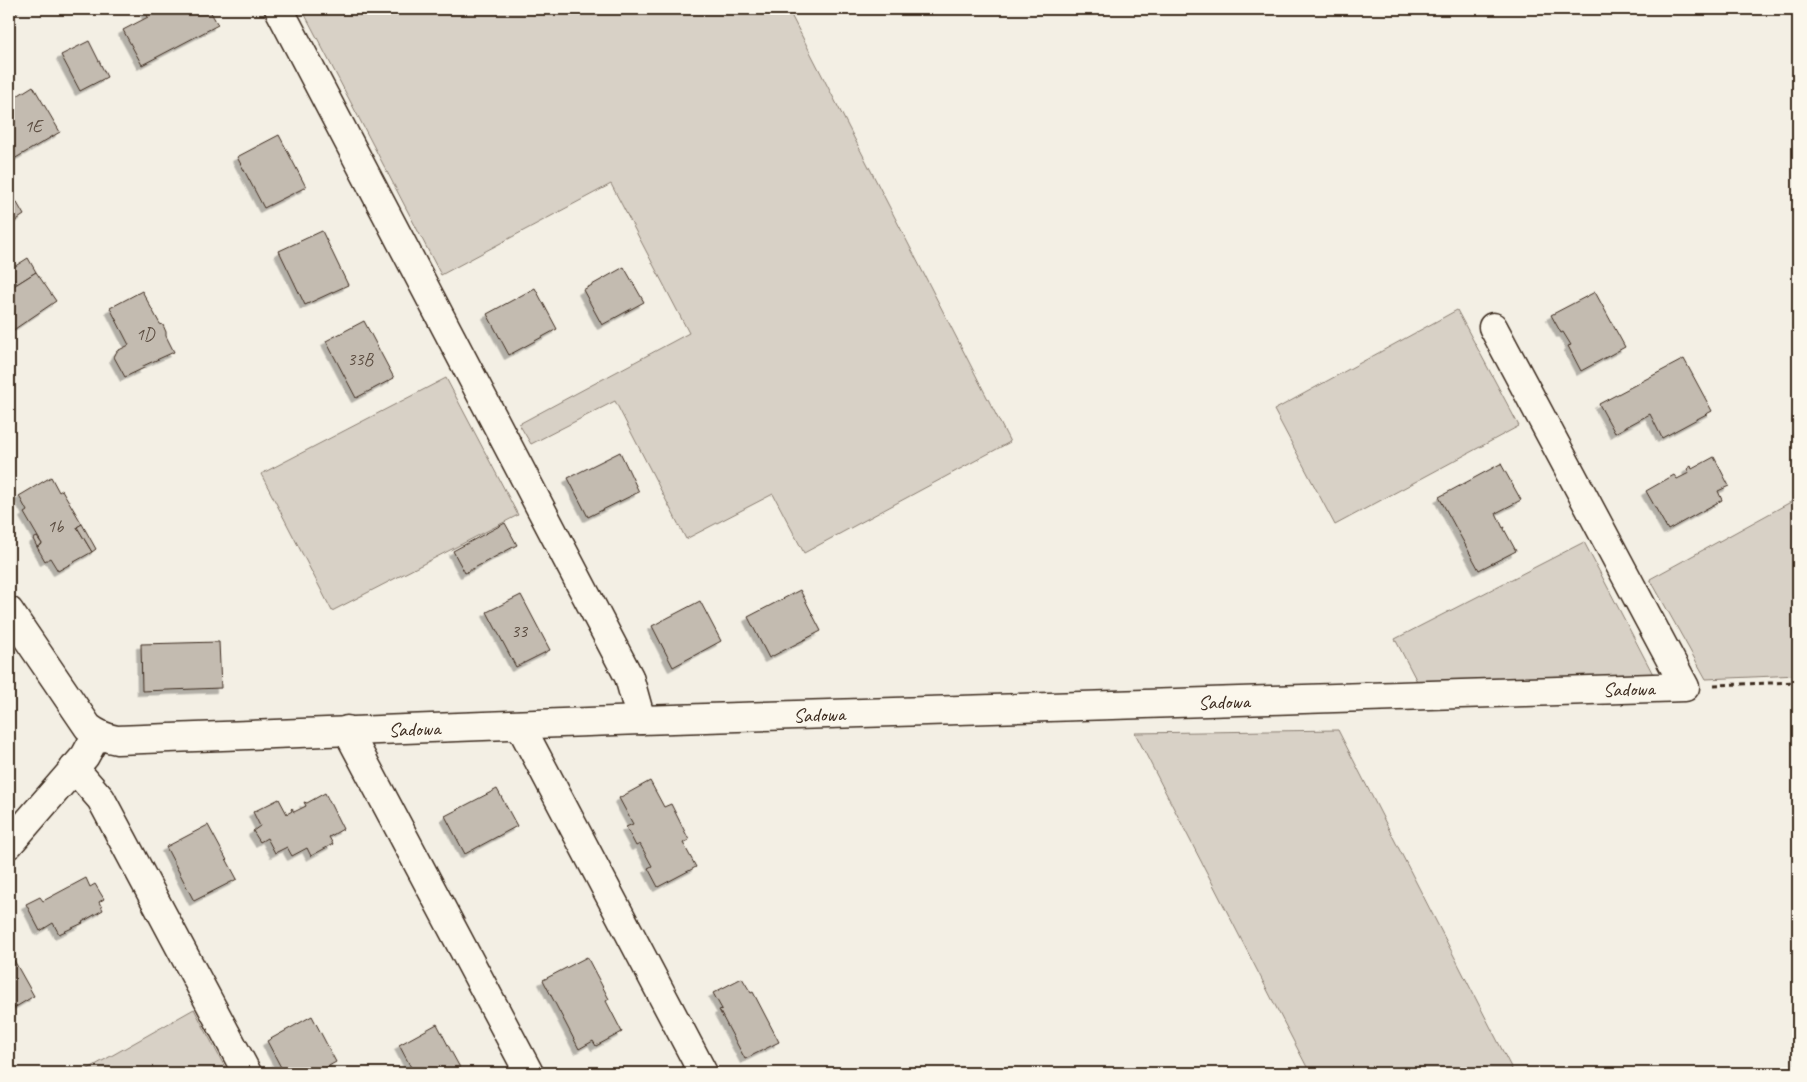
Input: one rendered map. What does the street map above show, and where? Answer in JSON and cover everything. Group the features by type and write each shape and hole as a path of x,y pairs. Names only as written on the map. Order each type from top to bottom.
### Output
{"street":[{"path":"279,9 629,677 640,720"},
{"name":"Sadowa","path":"97,734 117,740 640,720 1685,687 1493,327"},
{"path":"9,611 79,716 97,734 85,756 9,844"},
{"path":"520,725 703,1073"},
{"path":"347,730 529,1073"},
{"path":"74,768 101,799 247,1073"}],"path":[{"path":"9,20 19,9"},
{"path":"1685,687 1798,682"}],"shaded area":[{"path":"302,9 788,9 1010,442 804,553 773,494 686,539 615,401 531,444 519,424 689,333 611,184 441,275"},
{"path":"1457,310 1519,426 1335,525 1274,410"},
{"path":"446,378 518,515 332,611 261,474"},
{"path":"1798,498 1798,675 1706,679 1650,579"},
{"path":"1584,542 1656,680 1421,689 1395,639"},
{"path":"1338,730 1514,1073 1310,1073 1135,733"},
{"path":"194,1009 228,1073 81,1073"}],"building":[{"path":"149,9 209,9 218,25 142,65 123,30 148,17 145,11"},
{"path":"89,41 107,77 80,91 61,55"},
{"path":"33,86 60,132 14,159 9,149 9,119 11,118 9,114 9,101"},
{"path":"279,135 306,187 264,208 237,157"},
{"path":"9,189 24,215 9,225"},
{"path":"322,231 348,285 305,305 279,251"},
{"path":"28,258 36,272 17,284 9,270"},
{"path":"624,267 644,302 602,325 583,290"},
{"path":"36,272 56,301 9,333 9,289"},
{"path":"535,288 557,329 509,355 487,314"},
{"path":"142,291 160,324 163,325 174,352 143,366 144,368 125,377 114,357 117,351 129,345 110,308"},
{"path":"1595,292 1625,347 1581,371 1568,346 1571,345 1563,332 1561,333 1551,315"},
{"path":"364,321 394,378 356,398 326,341"},
{"path":"1684,359 1712,411 1662,438 1650,414 1615,433 1599,404"},
{"path":"620,452 639,492 588,517 568,478"},
{"path":"1714,457 1729,486 1718,491 1722,500 1668,530 1646,491 1674,475 1677,479 1689,473 1687,469 1691,466 1692,469"},
{"path":"1502,463 1521,500 1496,513 1516,551 1479,570 1439,497"},
{"path":"51,477 59,492 62,490 82,524 77,527 92,552 58,571 50,558 45,561 37,547 42,544 24,513 27,511 19,496"},
{"path":"505,523 517,545 465,573 453,551"},
{"path":"82,524 96,549 92,552 77,527"},
{"path":"37,537 42,544 37,547 33,539"},
{"path":"800,590 821,631 769,658 748,617"},
{"path":"521,595 550,650 516,667 487,612"},
{"path":"700,601 721,641 673,667 652,626"},
{"path":"219,642 221,688 142,691 141,644"},
{"path":"650,781 664,807 671,804 689,840 683,843 696,867 658,887 648,868 652,866 640,844 636,846 626,827 633,824 619,798"},
{"path":"497,789 517,826 465,854 445,816"},
{"path":"325,793 343,829 329,837 333,844 311,856 307,848 292,856 287,847 275,853 267,838 260,842 253,831 260,826 253,812 279,799 287,814 292,811 292,808 294,812 306,806 304,802 307,803"},
{"path":"208,825 237,879 194,901 166,847"},
{"path":"86,878 90,887 95,884 104,899 99,902 103,910 83,923 59,934 53,923 40,931 26,904 40,897 43,901"},
{"path":"11,955 34,996 9,1011 9,956"},
{"path":"587,957 609,999 606,1001 622,1032 596,1046 593,1041 579,1049 543,980"},
{"path":"742,978 751,993 753,992 779,1042 745,1059 719,1010 722,1009 713,993"},
{"path":"312,1016 336,1062 316,1073 284,1073 267,1041"},
{"path":"437,1024 463,1073 414,1073 399,1045"}]}
